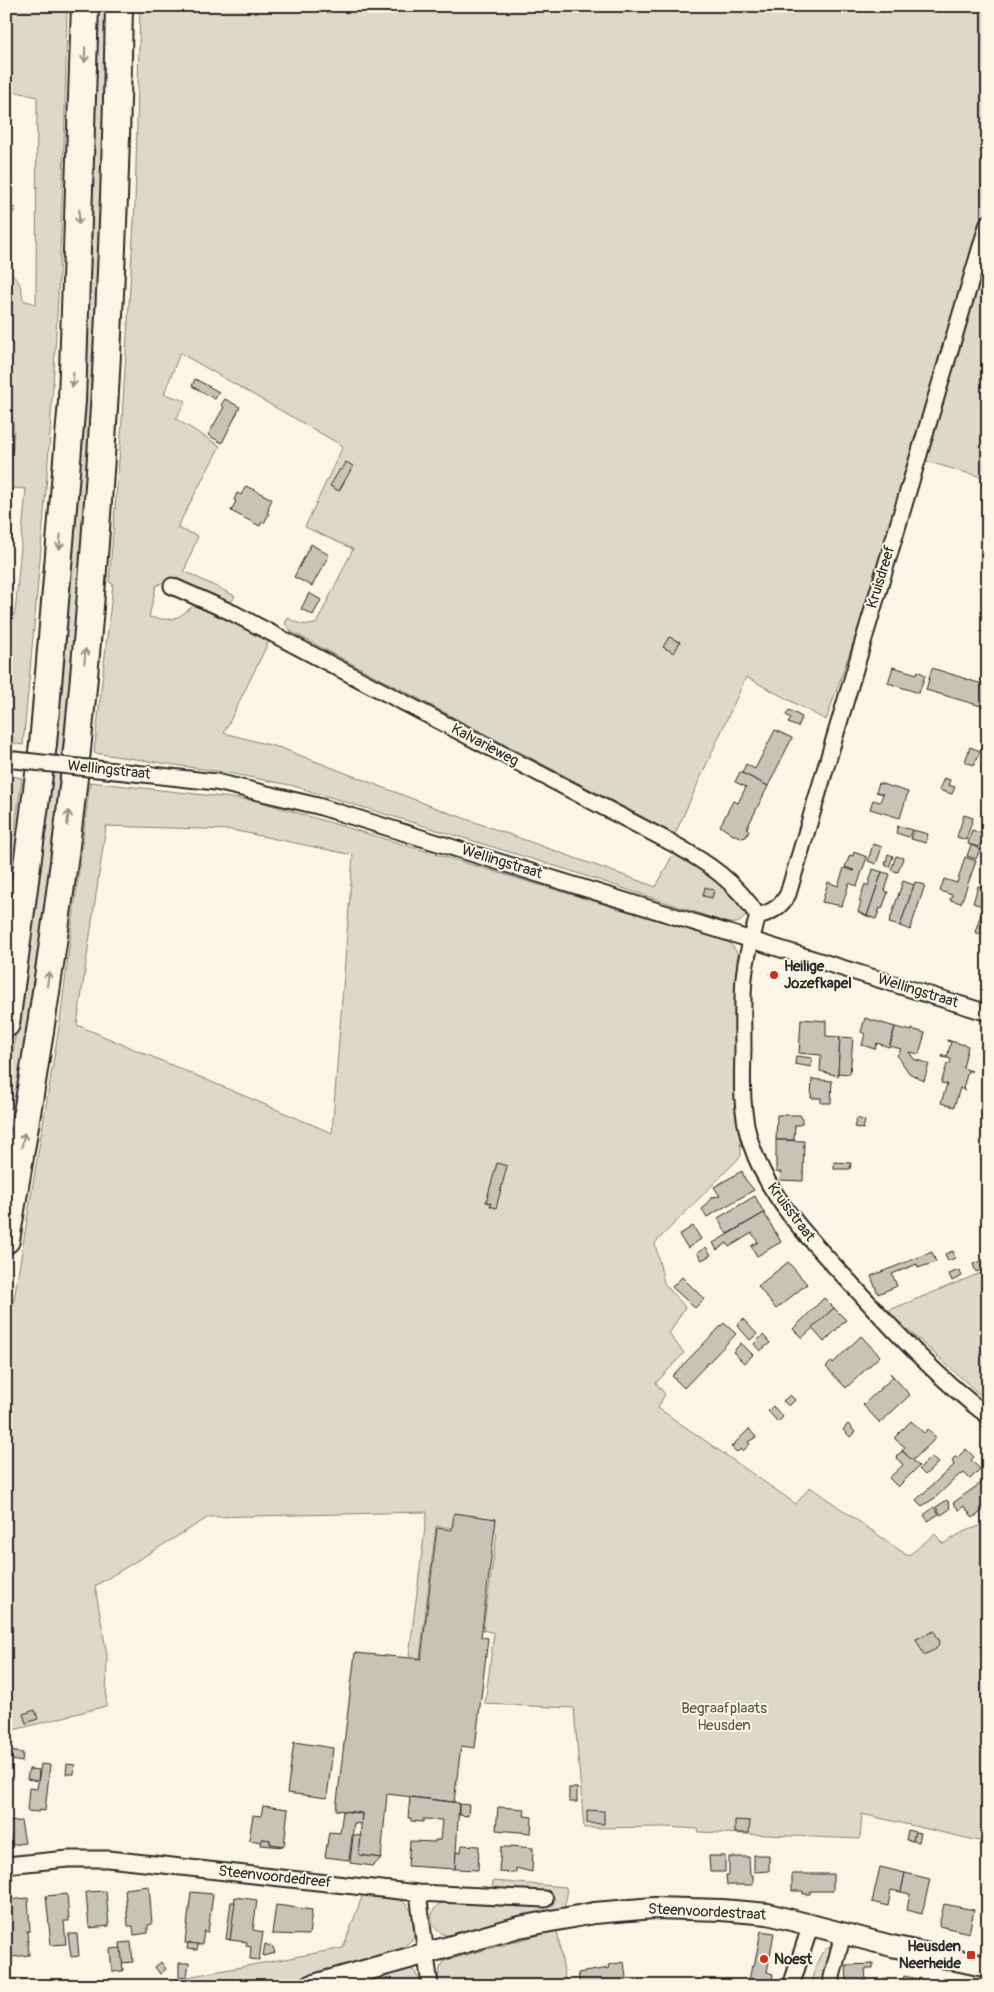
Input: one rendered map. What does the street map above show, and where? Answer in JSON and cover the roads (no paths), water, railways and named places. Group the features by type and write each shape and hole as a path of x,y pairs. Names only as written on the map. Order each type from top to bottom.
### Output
{"highway":[{"path":"6,1024 43,744 72,401 85,6"},
{"path":"6,1240 33,1080 58,908 78,741 104,401 113,235 119,6"}],"street":[{"name":"Kruisdreef","path":"758,916 770,912 782,904 788,894 988,223"},
{"name":"Kalvarieweg","path":"172,586 233,613 701,859 728,879 758,916"},
{"name":"Wellingstraat","path":"6,759 216,782 318,806 988,1013"},
{"path":"751,941 758,916"},
{"name":"Kruisstraat","path":"751,941 744,977 742,1086 744,1116 750,1142 760,1170 775,1194 805,1233 874,1310 932,1368 988,1416"},
{"name":"Steenvoordedreef","path":"6,1865 68,1859 108,1859 418,1893 545,1899"},
{"path":"418,1893 430,1986"},
{"name":"Steenvoordestraat","path":"310,1986 519,1927 561,1918 622,1911 676,1908 768,1914 843,1934 988,1967"},
{"path":"791,1986 811,1924"},
{"path":"832,1986 832,1976 843,1934"}],"place":[{"name":"Heilige Jozefkapel","path":"774,975"},
{"name":"Heusden Neerheide","path":"971,1955"},
{"name":"Noest","path":"764,1959"}],"park label":[{"name":"Begraafplaats Heusden","path":"724,1716"}]}
